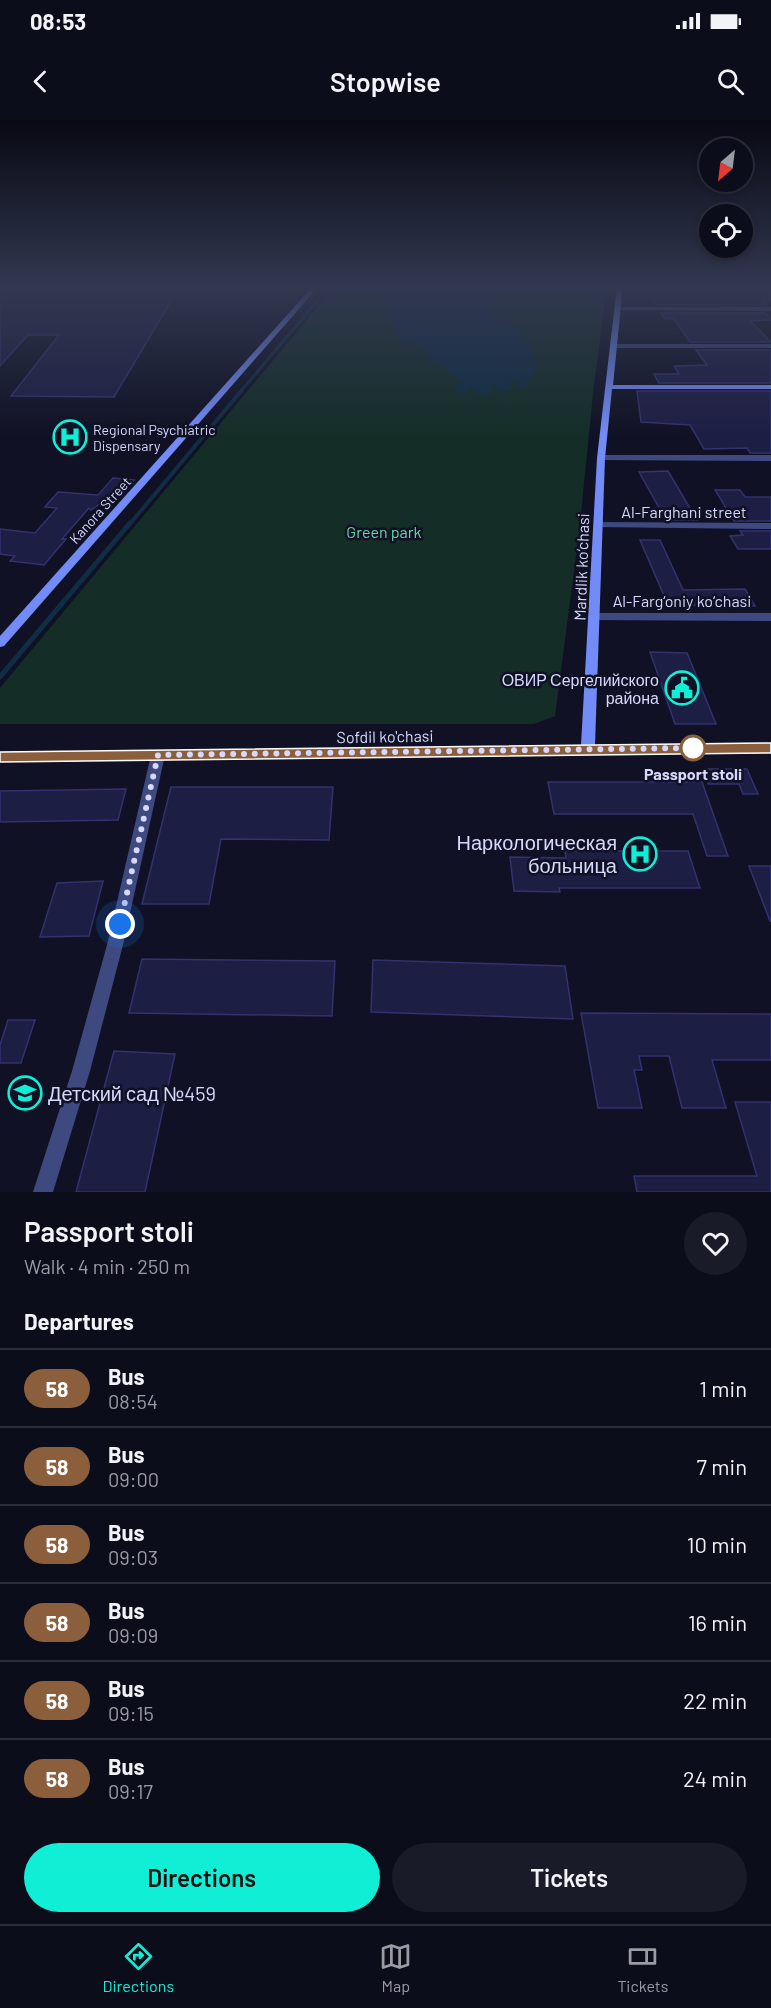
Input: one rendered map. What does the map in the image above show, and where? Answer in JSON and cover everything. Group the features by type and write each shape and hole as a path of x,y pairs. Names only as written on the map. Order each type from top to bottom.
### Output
{"street":[{"name":"Kanora Street","path":"0,644 272,336"},
{"name":"Mardlik ko‘chasi","path":"588,749 601,458 615,336"},
{"path":"614,346 771,346"},
{"path":"609,387 771,387"},
{"path":"601,458 771,458"},
{"name":"Al-Farghani street","path":"597,525 771,526"},
{"name":"Al-Farg‘oniy ko‘chasi","path":"594,617 771,617"},
{"name":"Sofdil ko'chasi","path":"0,757 771,748"},
{"path":"43,1192 81,1071 115,945 158,755"}],"green space":[{"name":"Green park","path":"293,336 600,336 579,533 555,716 534,724 0,724 0,688"}],"water":[{"path":"398,336 523,336 522,338 528,343 536,361 521,361 523,364 537,364 527,386 517,389 516,387 521,383 517,381 510,384 513,390 501,391 492,384 490,386 493,394 478,394 470,386 467,387 469,393 459,392 453,386 463,383 435,361 428,362 426,360 432,357 417,343 402,344"}],"building":[{"path":"0,336 27,336 0,366"},
{"path":"58,336 150,336 114,397 11,396"},
{"path":"686,336 765,336 771,342 690,342"},
{"path":"696,350 771,350 771,383 659,383 654,374 679,374 674,366 707,365"},
{"path":"637,391 771,391 771,453 750,453 747,448 704,449 690,425 641,422"},
{"path":"668,471 697,520 666,520 639,472"},
{"path":"113,478 134,480 91,510 89,508 62,539 66,539 44,565 10,561 15,556 0,554 0,529 35,533 57,508 45,507 58,492 98,495"},
{"path":"715,490 740,490 745,497 771,497 771,521 734,521"},
{"path":"740,531 771,531 771,549 738,549 730,536 743,535"},
{"path":"640,540 660,540 683,590 745,589 755,606 668,605"},
{"name":"ОВИР Сергелийского района","path":"650,652 687,653 716,724 675,724"},
{"path":"703,769 747,769 758,794 743,794 739,784 708,784"},
{"path":"548,782 702,782 728,856 707,856 693,814 554,814"},
{"path":"171,787 333,787 329,840 221,839 209,904 142,904"},
{"path":"126,789 118,820 0,822 0,791"},
{"path":"565,851 688,851 700,888 559,888 560,892 514,891 510,857 566,858"},
{"path":"749,866 771,866 771,921 770,921"},
{"path":"103,881 89,936 40,937 57,883"},
{"path":"142,959 335,961 332,1016 129,1013"},
{"path":"373,960 565,966 573,1019 371,1012"},
{"path":"581,1013 771,1014 771,1060 712,1060 726,1108 682,1108 669,1056 639,1056 642,1070 634,1070 642,1108 598,1108"},
{"path":"8,1020 35,1020 21,1063 0,1063 0,1045"},
{"path":"114,1051 175,1054 145,1192 76,1192"},
{"path":"735,1102 771,1102 771,1192 637,1192 634,1176 757,1176"}],"waterway":[{"path":"241,391 288,336"},
{"path":"129,525 242,390"},
{"path":"0,677 130,523"}],"bus line":[{"name":"58","path":"0,757 771,748"}],"place":[{"name":"Regional Psychiatric Dispensary","path":"70,437"},
{"name":"ОВИР Сергелийского района","path":"682,688"},
{"name":"Passport stoli","path":"693,748"},
{"name":"Наркологическая больница","path":"640,854"},
{"name":"Детский сад №459","path":"25,1093"}],"route":[{"path":"120,924 158,755 693,748"}]}
